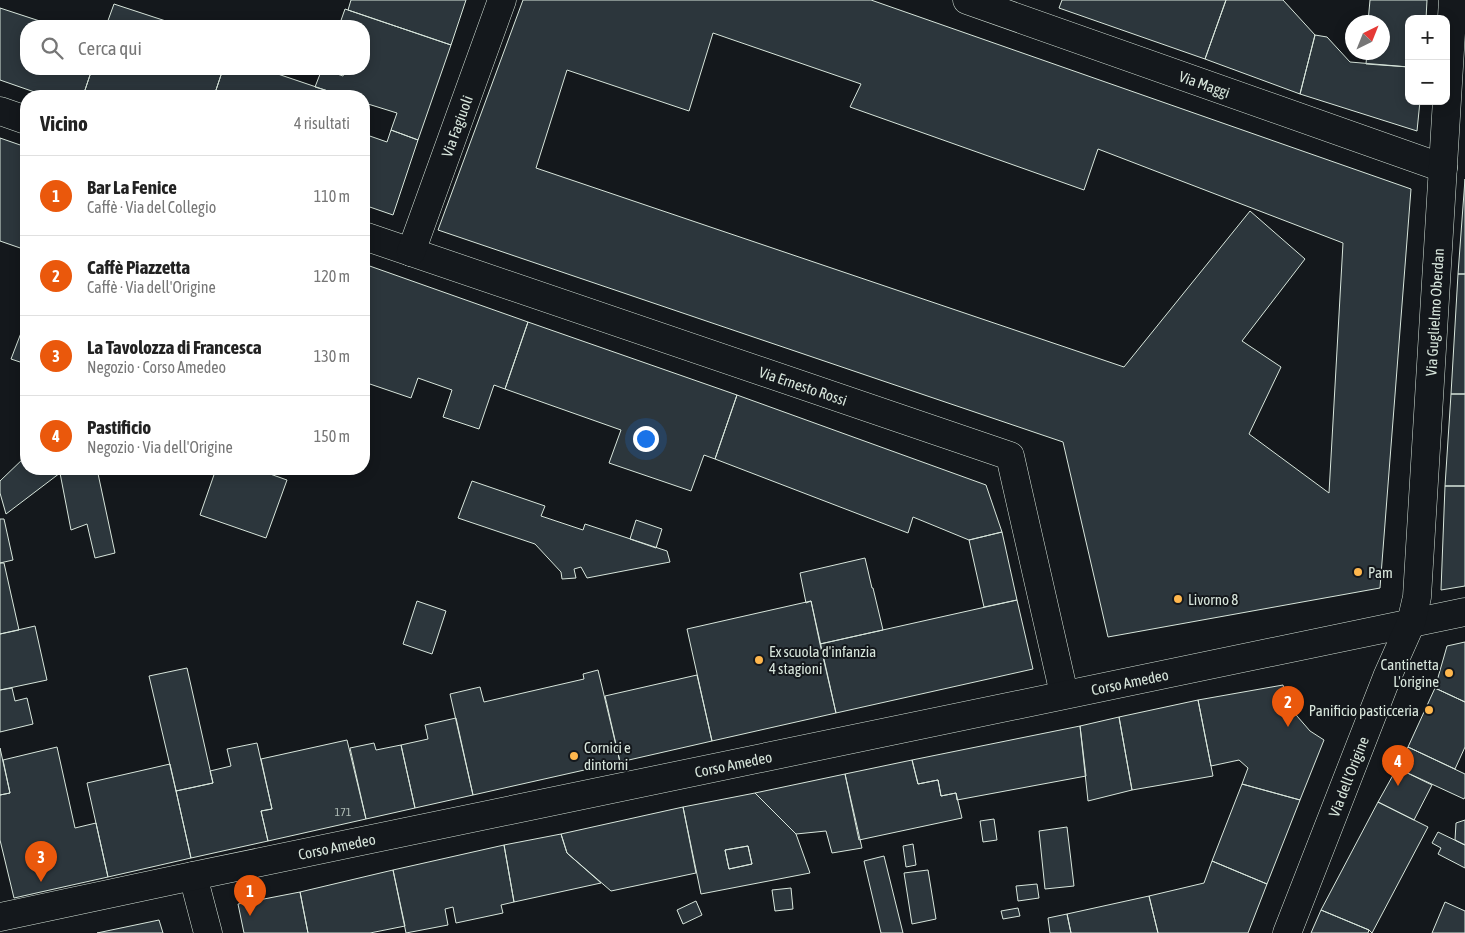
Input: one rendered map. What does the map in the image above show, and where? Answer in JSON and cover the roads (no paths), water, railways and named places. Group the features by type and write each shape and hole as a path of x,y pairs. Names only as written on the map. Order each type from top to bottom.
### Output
{"street":[{"name":"Via Fagiuoli","path":"411,252 502,0"},
{"name":"Via Maggi","path":"967,0 1443,168"},
{"name":"Via Guglielmo Oberdan","path":"1411,623 1417,597 1453,0"},
{"path":"0,111 20,118"},
{"name":"Via Ernesto Rossi","path":"370,238 1010,456 1064,694"},
{"name":"Corso Amedeo","path":"0,917 1465,612"},
{"name":"Via dell'Origine","path":"1287,933 1411,623"},
{"path":"193,876 208,933"}],"place":[{"name":"Pam","path":"1358,572"},
{"name":"Livorno 8","path":"1178,599"},
{"name":"Ex scuola d'infanzia 4 stagioni","path":"759,660"},
{"name":"Cantinetta L'origine","path":"1449,673"},
{"name":"Panificio pasticceria","path":"1429,710"},
{"name":"Caffè Piazzetta","path":"1288,727"},
{"name":"Cornici e dintorni","path":"574,756"},
{"name":"Pastificio","path":"1398,786"},
{"name":"La Tavolozza di Francesca","path":"41,882"},
{"name":"Bar La Fenice","path":"250,916"}]}
